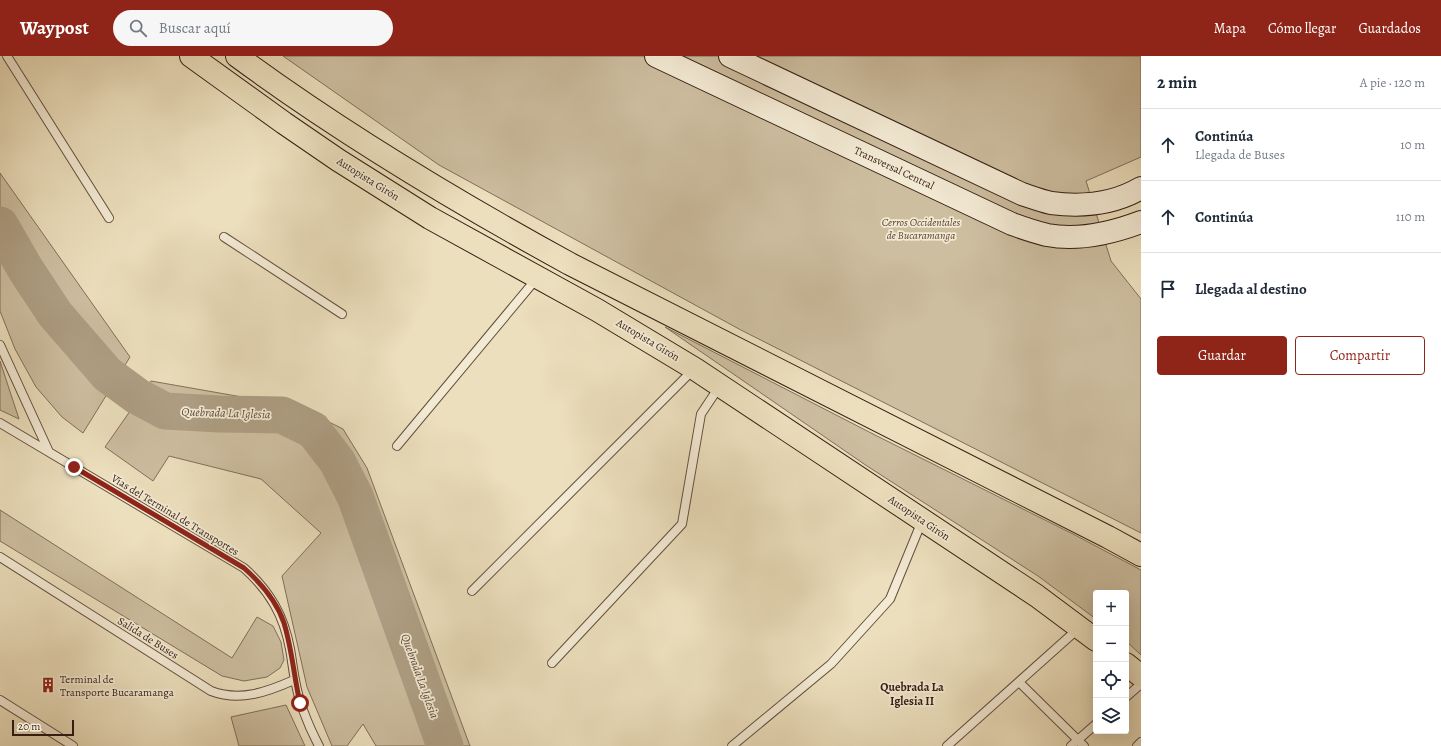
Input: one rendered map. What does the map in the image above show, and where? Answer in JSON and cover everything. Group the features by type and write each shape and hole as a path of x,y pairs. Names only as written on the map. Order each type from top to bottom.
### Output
{"highway":[{"name":"Autopista Girón","path":"191,56 284,123 430,218 597,310 695,369 1037,596 1088,634"},
{"path":"237,56 357,140 426,182 543,249 1108,537 1141,556"},
{"path":"1129,666 1141,676"}],"main road":[{"name":"Transversal Central","path":"656,56 1012,224 1048,235 1072,237 1096,235 1123,229 1141,222"},
{"path":"730,56 1022,194 1050,202 1078,205 1107,202 1141,188"}],"lane":[{"path":"8,56 109,218"},
{"path":"224,237 342,314"},
{"path":"397,446 538,278"},
{"path":"0,345 49,452"},
{"path":"472,591 695,369"},
{"path":"552,663 682,524 700,414 720,386"},
{"name":"Vías del Terminal de Transportes","path":"0,423 244,568 258,581 272,601 283,622 290,649 294,680 300,703 310,729 320,746"},
{"path":"732,746 831,664 890,599 922,520"},
{"name":"Salida de Buses","path":"0,557 211,691 222,695 251,695 264,692 294,680"},
{"path":"947,746 1019,682 1088,634"},
{"path":"1019,682 1081,743"},
{"path":"1129,694 1141,684"},
{"path":"0,700 73,746"},
{"path":"1071,746 1081,743 1093,728"},
{"path":"1137,746 1141,742"}],"green space":[{"name":"Cerros Occidentales de Bucaramanga","path":"283,56 1141,56 1141,157 1086,181 1111,261 1141,299 1141,533 739,329 439,165"},
{"path":"0,173 130,357 83,433 62,417 36,387 15,349 0,311"},
{"path":"665,327 1141,570 1141,655 1129,644 1129,590 1093,590 1093,617 1038,576 867,466"},
{"path":"0,361 19,419 0,410"},
{"path":"151,381 299,407 343,429 367,468 470,746 376,746 363,724 347,746 332,746 307,687 282,576 321,533 261,479 169,456 153,481 105,447"},
{"path":"0,510 232,658 257,617 273,626 281,642 284,660 280,668 267,677 244,681 222,676 0,541"},
{"path":"286,705 305,746 239,746 231,717"}],"waterway":[{"name":"Quebrada La Iglesia","path":"0,225 26,270 55,314 107,374 137,396 165,411 282,415 313,430 337,461 355,496 445,746"}],"place":[{"name":"Terminal de Transporte Bucaramanga","path":"48,685"}],"district":[{"name":"Quebrada La Iglesia II","path":"912,694"}],"route":[{"path":"74,467 244,568 258,581 272,601 283,622 290,649 294,680 300,703"}]}
